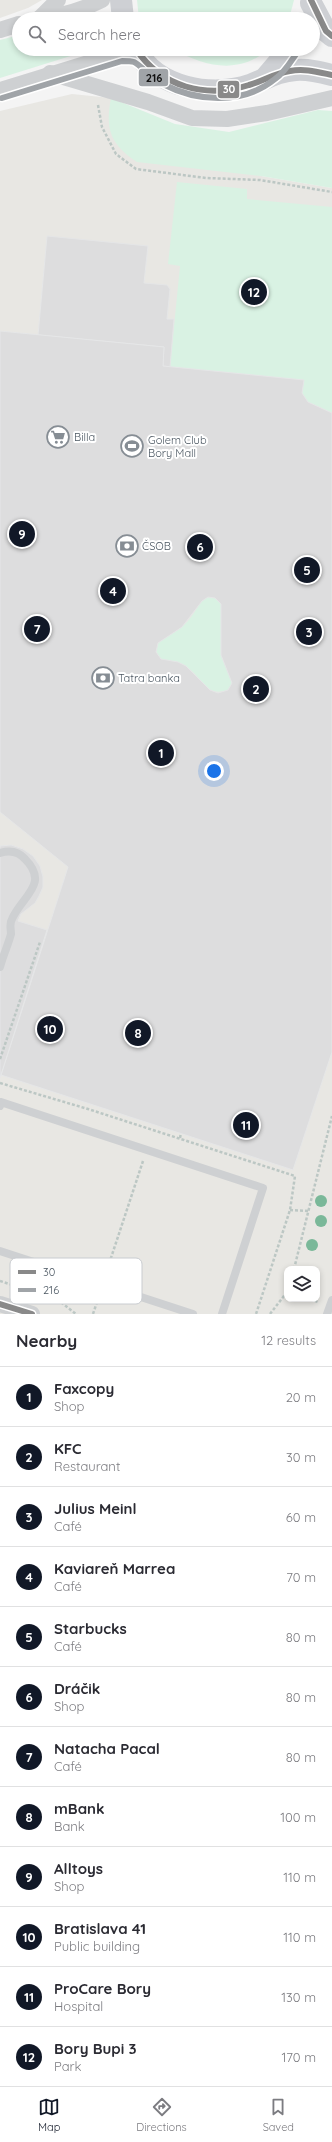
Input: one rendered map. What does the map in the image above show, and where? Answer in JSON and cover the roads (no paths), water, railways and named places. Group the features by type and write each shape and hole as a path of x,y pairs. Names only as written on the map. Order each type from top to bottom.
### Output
{"main road":[{"path":"121,0 122,12"},
{"path":"320,22 326,31 332,36"},
{"path":"142,56 162,75 180,84 200,90 232,89 250,84 267,76 295,70 313,70 332,75"},
{"path":"267,76 284,56"}],"street":[{"path":"46,12 58,0"},
{"path":"75,12 90,7 102,0"},
{"path":"0,30 12,26"},
{"path":"0,90 50,73 110,56"},
{"path":"50,73 95,85 192,118 227,119 267,113 332,98"},
{"path":"0,1304 32,1314"}],"lane":[{"path":"0,853 15,852 23,856 35,873 36,880 33,890 23,899 11,921 11,934 0,967"},
{"path":"0,1103 263,1188 222,1314"},
{"path":"0,1251 22,1258"},
{"path":"142,1297 193,1314"},
{"path":"327,1314 332,1300"}],"place":[{"name":"Bory Bupi 3","path":"254,292"},
{"name":"Billa","path":"58,437"},
{"name":"Golem Club Bory Mall","path":"132,446"},
{"name":"Alltoys","path":"22,534"},
{"name":"ČSOB","path":"127,546"},
{"name":"Dráčik","path":"200,547"},
{"name":"Starbucks","path":"307,570"},
{"name":"Kaviareň Marrea","path":"113,591"},
{"name":"Natacha Pacal","path":"37,629"},
{"name":"Julius Meinl","path":"309,632"},
{"name":"Tatra banka","path":"103,678"},
{"name":"KFC","path":"256,689"},
{"name":"Faxcopy","path":"161,753"},
{"name":"Bratislava 41","path":"50,1029"},
{"name":"mBank","path":"138,1033"},
{"name":"ProCare Bory","path":"246,1125"}]}
